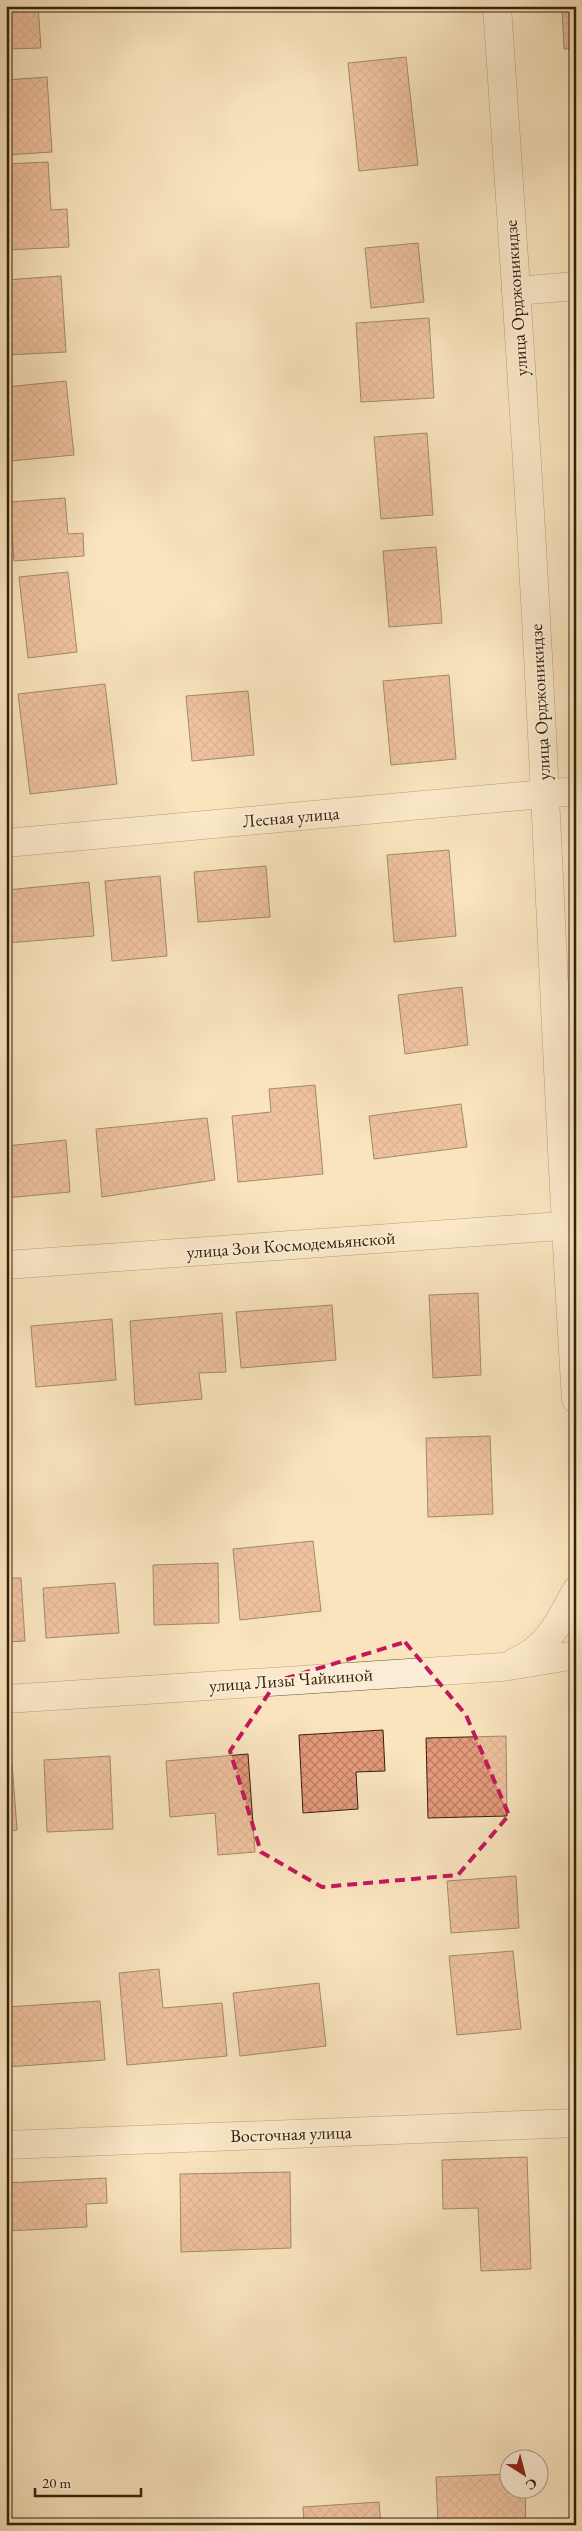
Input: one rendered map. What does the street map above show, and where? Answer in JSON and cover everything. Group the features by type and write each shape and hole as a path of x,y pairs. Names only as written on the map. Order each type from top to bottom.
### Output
{"street":[{"name":"улица Орджоникидзе","path":"497,6 516,291 570,1225 576,1399"},
{"path":"516,291 576,286"},
{"name":"Лесная улица","path":"6,843 576,791"},
{"name":"улица Зои Космодемьянской","path":"6,1265 570,1225"},
{"path":"502,1667 532,1654 554,1632 576,1591"},
{"name":"улица Лизы Чайкиной","path":"6,1699 502,1667 576,1654"},
{"name":"Восточная улица","path":"6,2144 576,2123"}],"highlighted area":[{"path":"405,1642 466,1715 509,1815 458,1875 322,1887 261,1852 230,1751 277,1681"}],"building":[{"path":"6,6 38,6 41,48 6,49"},
{"path":"562,6 576,6 576,49 564,49"},
{"path":"406,57 418,165 359,171 348,63"},
{"path":"47,77 52,152 6,155 6,80"},
{"path":"571,140 576,140 576,188 574,188"},
{"path":"48,162 51,210 67,209 69,247 6,250 6,164"},
{"path":"418,243 424,302 371,308 365,248"},
{"path":"61,276 66,352 6,355 6,280"},
{"path":"429,318 434,398 361,402 356,323"},
{"path":"66,381 74,455 10,461 6,427 6,387"},
{"path":"427,433 433,515 381,519 374,437"},
{"path":"65,498 68,534 83,533 84,556 14,561 10,502"},
{"path":"436,547 442,623 389,627 383,551"},
{"path":"68,572 77,652 28,658 19,577"},
{"path":"449,675 456,759 391,765 383,681"},
{"path":"105,684 117,784 30,794 18,694"},
{"path":"248,691 254,755 192,761 186,696"},
{"path":"449,850 456,936 394,942 387,855"},
{"path":"266,866 270,917 198,922 194,872"},
{"path":"160,876 167,956 112,961 105,881"},
{"path":"89,882 94,936 6,943 6,890"},
{"path":"462,987 468,1045 405,1054 398,995"},
{"path":"315,1085 323,1174 238,1182 232,1116 271,1112 269,1089"},
{"path":"461,1104 467,1147 374,1159 369,1116"},
{"path":"207,1118 215,1180 102,1197 96,1129"},
{"path":"66,1140 70,1192 6,1198 6,1146"},
{"path":"478,1293 481,1375 433,1378 429,1295"},
{"path":"332,1305 336,1360 241,1368 236,1312"},
{"path":"222,1313 226,1372 199,1373 202,1399 135,1405 130,1321"},
{"path":"112,1319 116,1380 36,1387 31,1326"},
{"path":"490,1436 493,1514 428,1517 426,1438"},
{"path":"313,1541 321,1611 240,1620 233,1549"},
{"path":"218,1563 219,1623 154,1625 153,1565"},
{"path":"6,1578 21,1578 25,1641 6,1642"},
{"path":"115,1583 119,1633 46,1638 43,1588"},
{"path":"383,1730 385,1771 356,1772 358,1809 303,1813 299,1735"},
{"path":"506,1736 507,1816 428,1818 426,1738"},
{"path":"248,1754 255,1852 218,1855 215,1813 170,1817 166,1761"},
{"path":"110,1756 113,1829 47,1832 44,1760"},
{"path":"6,1762 12,1762 17,1830 6,1831"},
{"path":"516,1876 519,1928 451,1933 447,1881"},
{"path":"513,1951 521,2029 457,2035 449,1956"},
{"path":"159,1969 163,2008 222,2003 227,2056 127,2065 119,1973"},
{"path":"319,1983 326,2046 240,2056 233,1993"},
{"path":"100,2001 105,2060 6,2067 6,2007"},
{"path":"527,2157 531,2269 481,2271 478,2208 443,2209 442,2160"},
{"path":"290,2172 291,2248 181,2252 180,2174"},
{"path":"106,2178 107,2203 86,2204 87,2227 6,2231 6,2183"},
{"path":"500,2474 500,2498 525,2498 526,2525 438,2525 436,2477"},
{"path":"379,2502 381,2525 304,2525 303,2507"}]}
